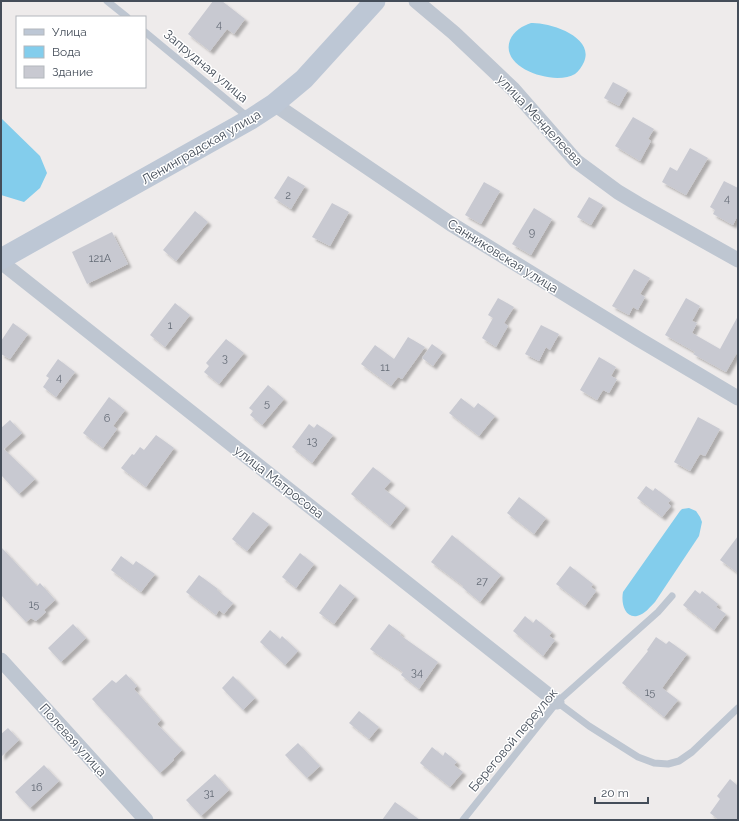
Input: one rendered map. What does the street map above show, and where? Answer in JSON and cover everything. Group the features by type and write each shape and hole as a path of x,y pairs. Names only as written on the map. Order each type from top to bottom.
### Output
{"street":[{"name":"Ленинградская улица","path":"1,261 251,119 274,104 304,79 375,1"},
{"name":"улица Менделеева","path":"416,1 454,33 513,89 576,161 638,204 738,260"},
{"name":"Санниковская улица","path":"274,104 451,224 738,398"},
{"name":"улица Матросова","path":"1,261 557,702"},
{"name":"Полевая улица","path":"1,660 146,820"}],"lane":[{"path":"108,1 126,16"},
{"name":"Запрудная улица","path":"146,33 251,119"},
{"name":"Береговой переулок","path":"463,820 557,702 658,612 672,596"},
{"path":"557,702 589,726 638,758 654,763 668,764 679,761 692,752 738,708"}],"water":[{"path":"531,23 539,23 558,28 577,38 583,45 586,53 584,62 575,74 555,78 543,76 520,67 513,59 509,50 510,40 519,29"},
{"path":"1,118 40,156 47,173 40,188 24,202 1,195"},
{"path":"689,508 696,511 702,522 699,536 655,602 640,615 633,616 629,614 626,612 623,605 623,592 680,511 682,509"}],"building":[{"path":"213,1 222,1 245,19 234,34 227,29 210,51 188,34"},
{"path":"613,82 628,90 619,106 604,98"},
{"path":"633,117 654,129 648,139 651,141 640,161 615,146"},
{"path":"690,148 708,158 686,195 662,182 670,167 677,171"},
{"path":"288,176 305,186 291,209 274,198"},
{"path":"724,181 738,188 738,215 733,225 713,214 715,210 710,207"},
{"path":"484,182 500,191 481,224 465,215"},
{"path":"589,197 603,205 591,225 577,217"},
{"path":"332,203 349,212 330,246 312,237"},
{"path":"534,208 552,219 531,255 512,244"},
{"path":"195,211 208,222 176,261 163,250"},
{"path":"112,232 128,264 87,284 72,252"},
{"path":"634,269 650,278 640,294 645,297 638,310 633,307 629,315 612,306"},
{"path":"498,298 514,307 504,323 508,326 496,347 482,338 493,318 488,315"},
{"path":"686,298 700,306 692,321 697,323 692,333 720,349 738,316 738,351 726,372 693,354 695,352 665,335"},
{"path":"175,303 190,315 165,347 150,335"},
{"path":"13,323 28,334 10,359 1,354 1,341"},
{"path":"541,325 559,334 550,350 546,347 539,361 525,354"},
{"path":"408,337 425,347 402,379 398,377 391,386 361,364 375,345 394,359"},
{"path":"226,339 244,353 219,384 204,372 209,366 206,363"},
{"path":"432,344 443,352 433,366 422,358"},
{"path":"599,357 616,367 611,376 617,379 609,393 603,390 597,400 580,390"},
{"path":"58,359 75,372 56,397 43,387 49,378 46,376"},
{"path":"268,385 284,399 262,425 250,415 253,411 249,408"},
{"path":"109,397 125,410 113,426 117,429 103,448 83,433"},
{"path":"461,398 474,408 478,403 495,416 479,436 449,413"},
{"path":"698,417 720,429 705,456 700,454 690,471 674,462"},
{"path":"10,420 22,433 4,449 35,479 19,494 1,475 1,428"},
{"path":"309,424 314,428 317,424 333,435 312,463 292,447"},
{"path":"156,435 174,448 146,487 121,468 132,454 134,455 140,447 144,450"},
{"path":"373,467 391,481 384,489 406,506 390,526 351,494"},
{"path":"646,486 653,491 655,488 671,500 668,503 671,506 662,517 637,498"},
{"path":"519,497 546,518 534,534 507,513"},
{"path":"253,512 269,524 247,551 232,539"},
{"path":"452,535 501,575 480,602 462,587 463,586 431,562"},
{"path":"738,536 738,573 720,560"},
{"path":"1,547 37,586 40,583 55,600 44,610 46,612 36,621 31,618 26,622 1,595"},
{"path":"300,553 314,564 296,588 282,577"},
{"path":"121,556 133,565 136,561 155,574 141,592 111,570"},
{"path":"570,566 593,584 591,587 596,591 585,606 556,584"},
{"path":"199,575 218,589 217,590 233,603 224,614 219,610 216,615 186,592"},
{"path":"340,584 355,596 334,624 319,613"},
{"path":"695,590 700,594 702,591 718,604 716,607 726,614 714,630 683,605"},
{"path":"525,616 533,623 536,619 552,632 549,636 555,640 543,656 513,631"},
{"path":"73,624 86,638 61,662 48,648"},
{"path":"389,624 401,633 400,635 438,662 419,689 401,675 403,672 370,649"},
{"path":"270,630 280,639 282,636 298,651 285,665 260,642"},
{"path":"656,637 666,644 669,641 687,654 662,688 678,700 664,717 622,683 648,651 647,650"},
{"path":"126,674 137,686 134,689 161,720 157,724 182,750 160,773 92,699 112,680 116,683"},
{"path":"233,676 255,698 243,710 222,688"},
{"path":"359,711 379,727 369,739 349,723"},
{"path":"8,728 19,740 1,757 1,734"},
{"path":"298,743 320,766 307,778 285,755"},
{"path":"432,747 443,756 445,752 457,762 454,765 463,772 450,787 420,763"},
{"path":"44,765 59,781 30,808 15,792"},
{"path":"215,774 229,790 201,816 186,800"},
{"path":"730,779 738,786 738,820 719,820 710,813 720,799 717,796"},
{"path":"395,802 420,820 382,820"}]}
